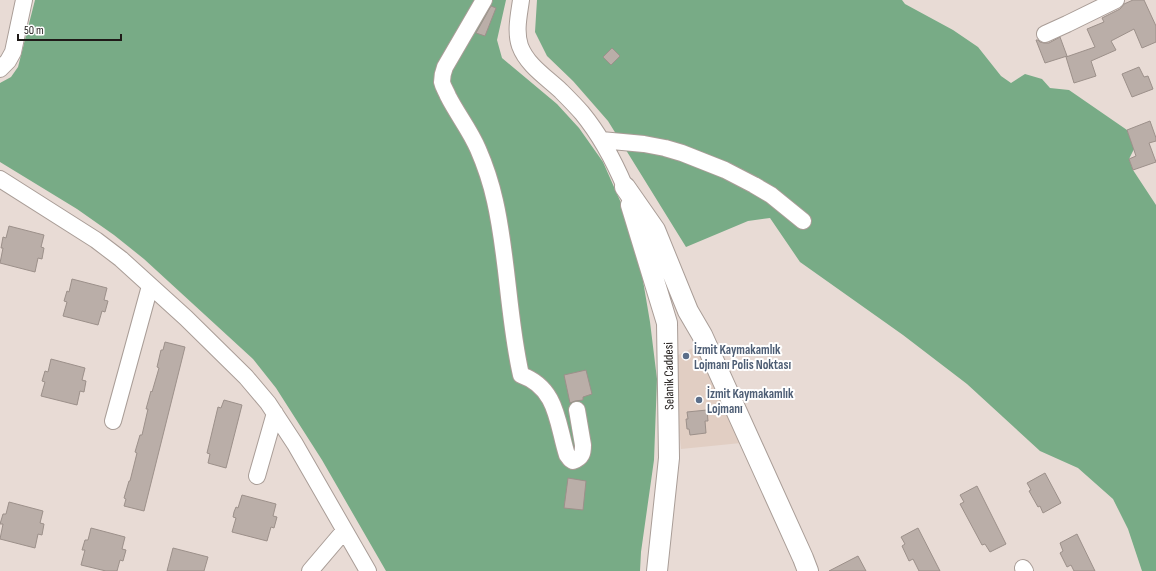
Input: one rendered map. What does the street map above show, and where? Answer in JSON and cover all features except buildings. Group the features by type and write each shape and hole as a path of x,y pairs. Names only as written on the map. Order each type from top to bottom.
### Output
{"main road":[{"name":"Selanik Caddesi","path":"625,187 651,267 667,323 669,458 657,571"},
{"path":"625,187 655,230 688,311 702,335 808,571"}],"street":[{"path":"0,69 8,62 12,52 24,0"},
{"path":"484,0 445,67 442,75 442,83 478,148 491,185 499,223 516,351 521,375 535,381 546,392 558,420 567,455 570,460 574,461 582,456 583,450 577,410"},
{"path":"521,0 518,38 524,54 531,64 561,91 582,113 601,140 618,170 625,187"},
{"path":"1044,34 1116,0"},
{"path":"601,140 627,141 665,148 725,170 771,195 803,221"},
{"path":"0,179 96,240 121,259 191,323 246,377 275,414 319,484 368,571"},
{"path":"113,421 150,286"},
{"path":"257,476 275,414"},
{"path":"310,571 344,530"}],"shaded area":[{"name":"İzmit Kaymakamlık Lojmanı","path":"697,346 741,443 681,449 672,358"}],"green space":[{"path":"35,0 506,0 497,40 502,58 557,104 579,128 603,162 625,212 638,251 650,322 657,379 654,460 641,552 640,571 386,571 322,460 276,388 253,359 144,259 114,235 77,209 0,162 0,83 11,77 18,67"},
{"path":"537,0 902,0 905,4 953,30 978,47 1001,76 1011,83 1025,74 1042,79 1050,88 1069,90 1127,130 1134,149 1129,159 1133,170 1156,205 1156,571 1142,571 1128,529 1113,499 1078,468 1040,451 967,384 903,335 800,262 770,218 748,221 686,247 608,121 573,81 547,56 535,32"}],"place":[{"name":"İzmit Kaymakamlık Lojmanı Polis Noktası","path":"686,356"},
{"name":"İzmit Kaymakamlık Lojmanı","path":"699,400"}]}
